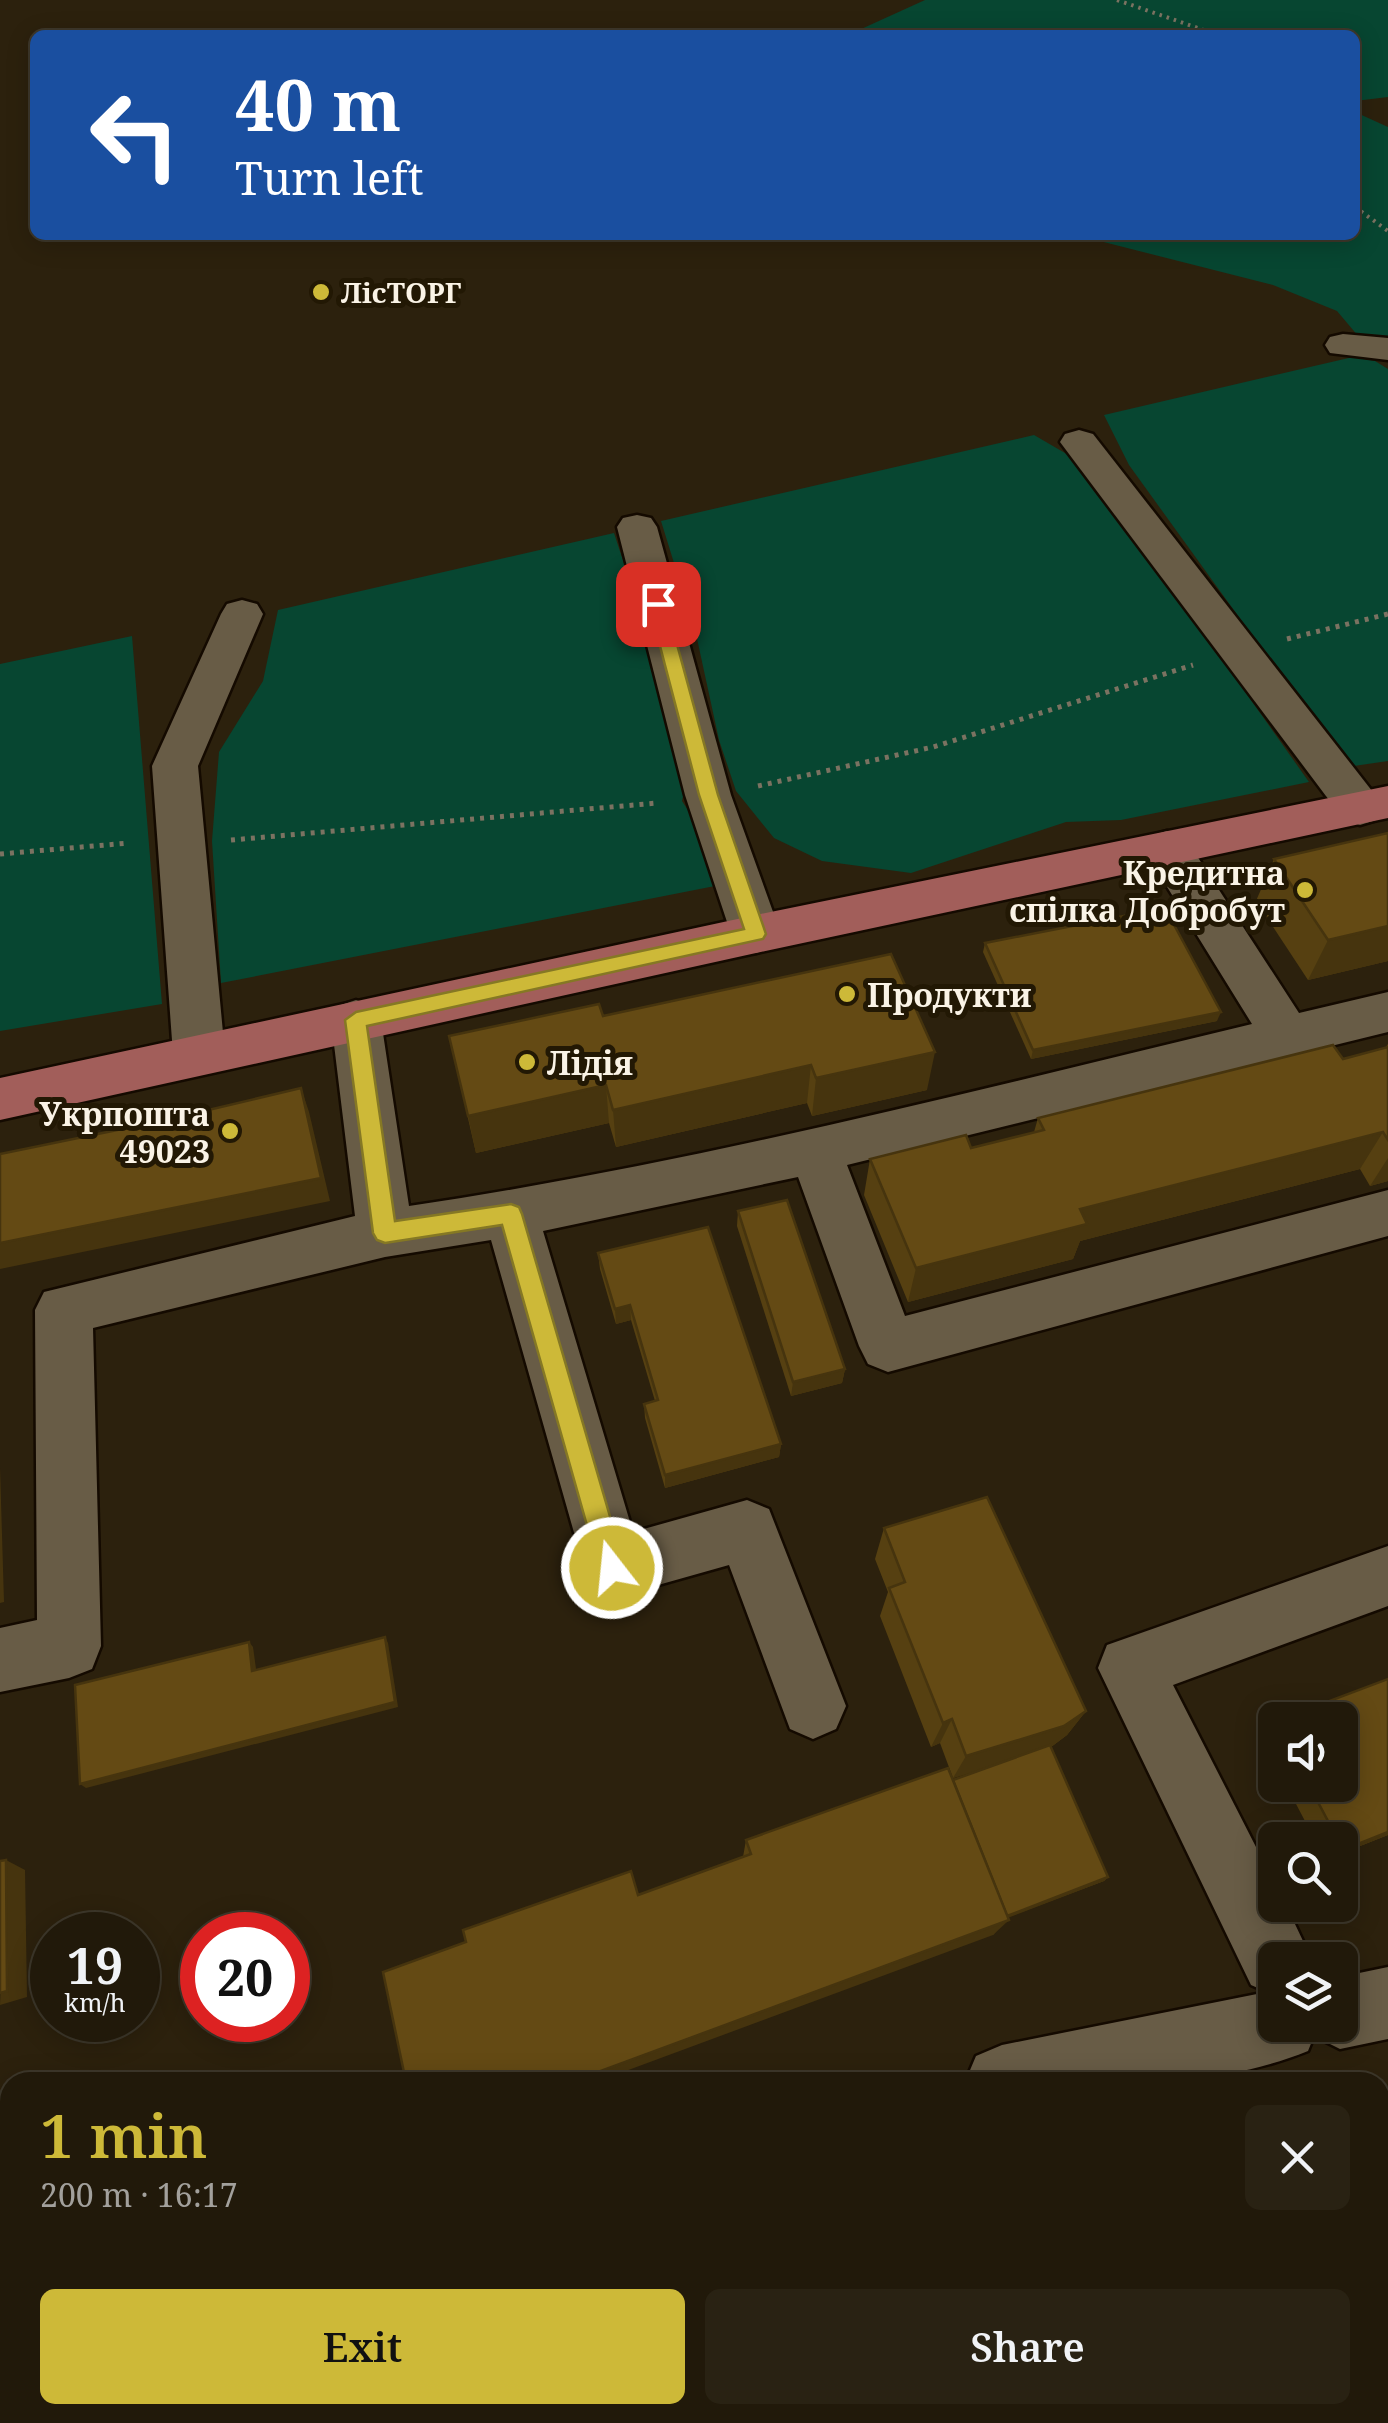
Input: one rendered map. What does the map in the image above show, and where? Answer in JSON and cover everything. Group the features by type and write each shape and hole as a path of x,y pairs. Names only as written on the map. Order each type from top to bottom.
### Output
{"main road":[{"path":"0,1099 756,934 1374,805"}],"street":[{"path":"1343,345 1388,348"},
{"path":"1080,442 1374,805"},
{"path":"637,527 708,795 756,934"},
{"path":"199,1054 175,766 242,614"},
{"path":"1166,848 1286,1035"},
{"path":"0,1660 69,1646 64,1310 385,1233 511,1214 816,1151 1388,1012"},
{"path":"356,1020 385,1233"},
{"path":"816,1151 888,1346 1388,1213"},
{"path":"511,1214 612,1568 747,1530 812,1706"},
{"path":"1267,1942 1130,1668 1388,1576"},
{"path":"1358,2009 1388,2003"},
{"path":"1055,2072 1258,2030"}],"path":[{"path":"1117,0 1204,30"},
{"path":"1360,211 1388,231"}],"green space":[{"path":"925,0 1388,0 1388,97 1360,100 1360,30 859,30"},
{"path":"1360,114 1388,127 1388,347 1364,343 1337,311 1273,285 1096,240 1360,240"},
{"path":"1353,357 1375,361 1388,369 1388,761 1347,767 1129,465 1104,415"},
{"path":"1034,435 1077,460 1107,497 1309,782 1121,820 1066,822 911,873 822,861 774,838 736,791 719,740 696,634 661,521"},
{"path":"614,533 690,765 682,801 704,835 715,886 221,983 212,841 219,752 263,681 278,610"},
{"path":"132,636 162,1004 0,1031 0,664"}],"building":[{"path":"1388,833 1388,926 1328,940 1274,859"},
{"path":"1165,908 1221,1012 1033,1050 985,943"},
{"path":"891,954 935,1052 816,1078 811,1065 613,1110 606,1085 468,1116 449,1036 599,1004 603,1016"},
{"path":"1333,1045 1343,1059 1388,1047 1388,1140 1383,1132 1080,1209 1087,1224 916,1268 870,1159 966,1135 971,1148 1044,1130 1038,1118"},
{"path":"301,1088 321,1178 0,1243 0,1154"},
{"path":"787,1200 845,1369 793,1382 738,1211"},
{"path":"708,1227 781,1444 665,1475 644,1404 658,1400 630,1305 615,1309 598,1253"},
{"path":"987,1497 1086,1711 1064,1726 966,1756 952,1719 943,1723 889,1588 905,1582 884,1528"},
{"path":"385,1637 395,1702 80,1784 75,1685 249,1642 252,1671"},
{"path":"1388,1679 1388,1832 1358,1844 1358,1822 1329,1822 1318,1802 1358,1802 1358,1702 1327,1702"},
{"path":"1050,1745 1108,1877 1007,1916 953,1780"},
{"path":"948,1768 1009,1920 598,2072 404,2072 383,1972 466,1942 463,1930 631,1871 638,1895 751,1854 746,1840"},
{"path":"6,1860 7,1991 0,1993 0,1861"}],"place":[{"name":"ЛісТОРГ","path":"321,292"},
{"name":"Кредитна спілка Добробут","path":"1305,890"},
{"name":"Продукти","path":"847,994"},
{"name":"Лідія","path":"527,1062"},
{"name":"Укрпошта 49023","path":"230,1131"}],"route":[{"path":"612,1568 511,1214 385,1233 356,1020 756,934 708,795 658,604"}]}
